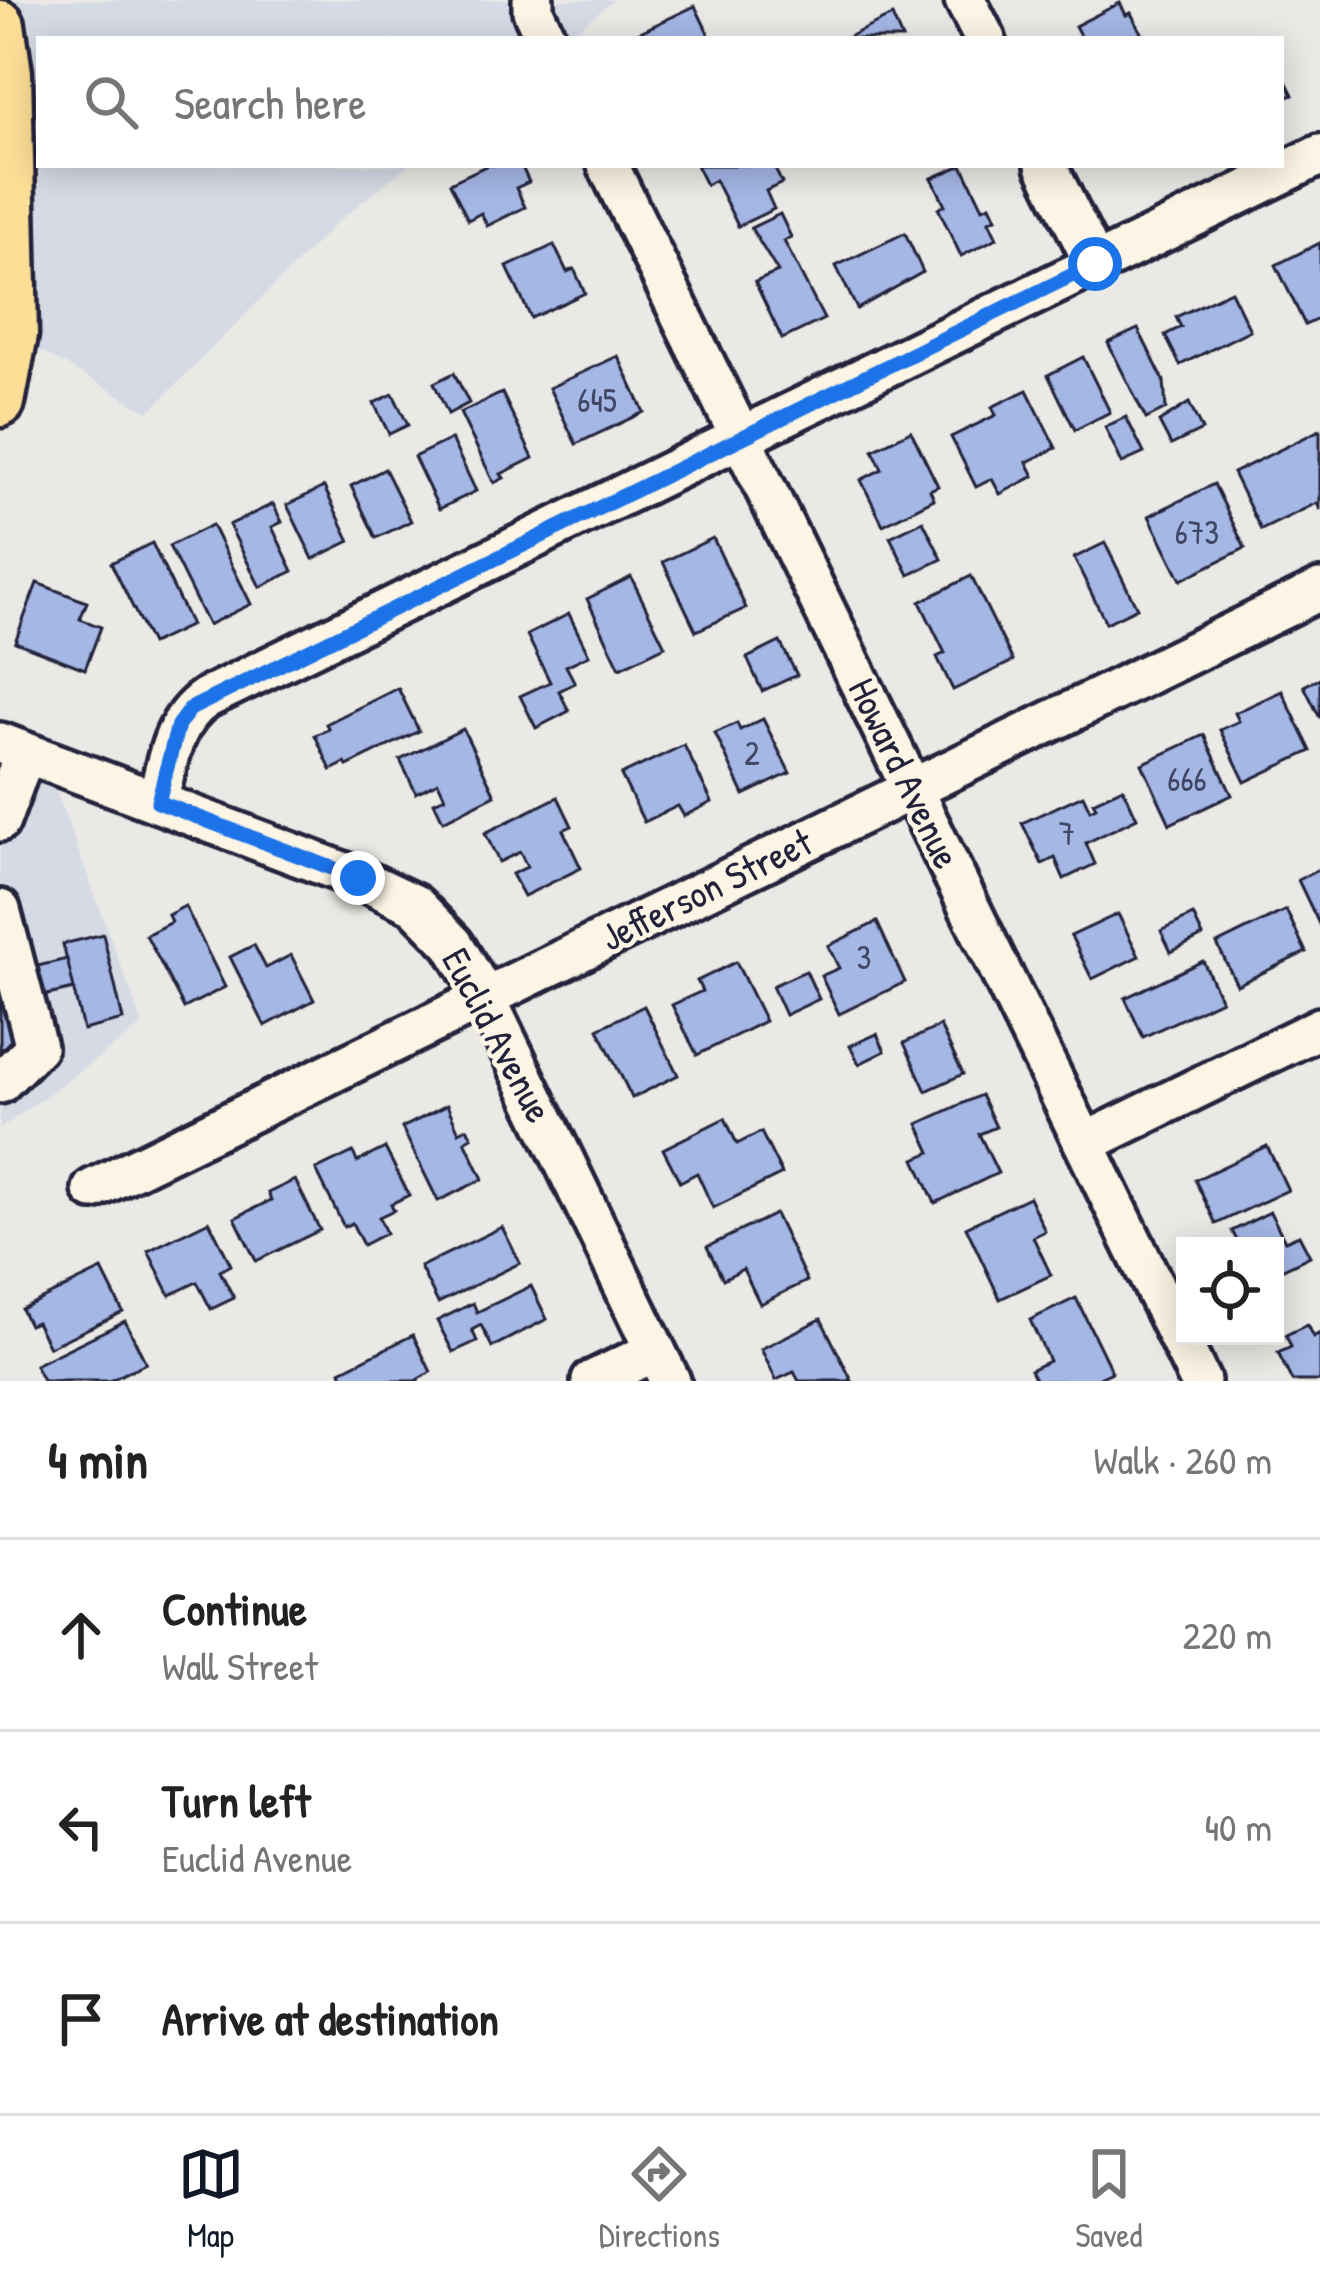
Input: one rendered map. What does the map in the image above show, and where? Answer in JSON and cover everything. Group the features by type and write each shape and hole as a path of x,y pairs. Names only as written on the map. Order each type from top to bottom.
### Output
{"main road":[{"path":"0,26 8,73 6,206 13,334 0,403"}],"street":[{"path":"533,0 532,10 545,36"},
{"path":"965,0 983,36"},
{"path":"158,802 178,725 206,698 1320,155"},
{"name":"Howard Avenue","path":"609,168 1200,1381"},
{"path":"1047,168 1095,264"},
{"name":"Jefferson Street","path":"93,1189 1320,590"},
{"path":"0,821 12,748"},
{"name":"Euclid Avenue","path":"12,748 358,878 415,905 453,944 485,997 662,1366"},
{"path":"0,910 35,1047 0,1083"},
{"path":"1085,1143 1320,1028"},
{"path":"592,1381 662,1366"}],"shaded area":[{"path":"3,0 614,0 569,36 36,36 36,168 404,168 337,222 149,412 9,333 10,57"},
{"path":"0,748 48,769 143,1025 0,1129"}],"building":[{"path":"1120,3 1142,36 1080,36 1075,26"},
{"path":"695,6 710,36 634,36"},
{"path":"892,16 901,36 850,36"},
{"path":"1284,77 1293,95 1284,99"},
{"path":"482,168 522,168 529,182 516,188 525,207 487,226 481,213 468,220 450,183"},
{"path":"698,168 774,168 782,183 766,191 774,209 738,226 715,180 706,185"},
{"path":"963,168 983,208 990,205 996,218 989,221 997,238 961,256 938,208 945,205 932,178"},
{"path":"780,214 791,237 784,241 824,319 782,339 755,282 778,272 751,228"},
{"path":"905,233 923,272 857,309 836,266"},
{"path":"1320,243 1320,318 1305,325 1276,265"},
{"path":"554,245 567,272 574,269 585,293 531,318 507,267"},
{"path":"1231,291 1250,330 1180,365 1165,335 1181,327 1176,317"},
{"path":"1138,329 1164,381 1166,409 1146,419 1108,343"},
{"path":"618,356 644,412 576,444 549,388"},
{"path":"1083,357 1110,412 1075,430 1048,375"},
{"path":"454,373 469,403 448,414 434,383"},
{"path":"1027,390 1056,448 1027,462 1034,476 1000,494 992,479 976,487 951,437 996,415 992,407"},
{"path":"502,393 533,458 501,474 504,478 494,483 460,413"},
{"path":"393,394 408,425 389,434 374,403"},
{"path":"1189,403 1202,430 1171,445 1159,422"},
{"path":"1126,417 1144,453 1122,463 1105,427"},
{"path":"1320,430 1320,510 1317,503 1261,530 1233,473"},
{"path":"911,431 938,486 930,490 934,499 883,525 861,480 882,469 873,450"},
{"path":"451,439 476,491 439,509 414,457"},
{"path":"385,469 411,521 376,538 351,486"},
{"path":"1214,484 1245,548 1181,580 1149,516"},
{"path":"324,487 350,541 313,559 287,505"},
{"path":"273,504 282,522 272,527 293,571 260,587 229,525"},
{"path":"923,521 942,559 909,575 890,537"},
{"path":"212,525 251,604 208,625 169,546"},
{"path":"713,538 746,608 696,631 663,562"},
{"path":"152,543 191,625 151,644 111,563"},
{"path":"1105,543 1137,608 1106,623 1074,558"},
{"path":"971,576 1013,661 953,690 937,657 945,653 920,602"},
{"path":"631,577 665,646 620,668 587,599"},
{"path":"37,583 87,602 80,619 101,627 85,669 15,642"},
{"path":"569,614 589,655 566,666 575,683 559,691 569,711 536,728 520,696 550,682 527,635"},
{"path":"780,642 797,675 762,691 747,658"},
{"path":"1320,678 1320,718 1304,686"},
{"path":"398,688 419,731 331,770 315,735 329,729 326,724"},
{"path":"1282,691 1311,751 1245,782 1220,730 1239,721 1235,713"},
{"path":"763,719 790,773 744,795 715,733 737,723 740,730"},
{"path":"463,729 495,795 443,821 434,802 445,797 438,782 416,793 400,760"},
{"path":"1204,735 1232,795 1170,824 1142,764"},
{"path":"684,745 712,802 684,816 678,806 644,822 621,775"},
{"path":"1123,788 1137,818 1086,843 1095,864 1064,879 1055,858 1042,864 1022,823 1083,795 1090,810 1096,807 1093,802"},
{"path":"558,797 572,826 563,830 581,868 524,896 512,874 527,867 520,852 499,862 485,833"},
{"path":"1320,869 1320,926 1298,880"},
{"path":"185,906 225,987 184,1008 146,935 171,922 168,915"},
{"path":"1286,910 1306,952 1237,985 1217,944"},
{"path":"1118,914 1139,956 1092,979 1071,936"},
{"path":"1193,915 1203,936 1171,952 1161,931"},
{"path":"877,922 905,982 839,1014 821,976 839,968 828,946"},
{"path":"103,934 123,1020 83,1030 63,944"},
{"path":"254,945 266,968 291,955 314,1000 265,1026 230,957"},
{"path":"67,959 74,989 3,1005 14,1055 0,1058 0,975"},
{"path":"1203,961 1221,1000 1143,1037 1125,998"},
{"path":"736,962 765,1021 697,1055 672,1005 702,991 697,981"},
{"path":"806,971 819,999 785,1015 772,986"},
{"path":"644,1006 678,1075 632,1098 598,1029"},
{"path":"940,1026 963,1074 926,1091 904,1043"},
{"path":"877,1034 885,1051 859,1064 850,1046"},
{"path":"981,1095 996,1127 979,1134 998,1173 935,1203 915,1159 931,1152 918,1124"},
{"path":"447,1105 459,1132 467,1128 472,1137 465,1141 483,1179 438,1201 402,1128"},
{"path":"725,1118 737,1144 761,1132 782,1174 713,1208 697,1173 680,1182 663,1149"},
{"path":"1267,1146 1288,1190 1216,1224 1195,1180"},
{"path":"385,1148 409,1195 379,1217 386,1233 363,1245 352,1223 344,1227 316,1170 353,1152 357,1162"},
{"path":"295,1180 320,1230 256,1261 235,1218 271,1200 268,1193"},
{"path":"1029,1197 1045,1231 1033,1237 1051,1275 1000,1299 966,1227"},
{"path":"1270,1212 1283,1237 1235,1237 1232,1231"},
{"path":"775,1214 807,1281 760,1304 743,1269 723,1279 707,1247"},
{"path":"209,1221 231,1265 220,1271 234,1298 211,1309 197,1282 170,1295 148,1251"},
{"path":"502,1227 520,1263 438,1303 420,1267"},
{"path":"1299,1235 1310,1256 1284,1269 1284,1239"},
{"path":"102,1270 123,1312 49,1347 36,1322 29,1325 21,1309"},
{"path":"531,1286 547,1319 492,1347 481,1325 472,1330 477,1341 453,1352 437,1321 473,1303 477,1312"},
{"path":"1076,1298 1112,1372 1093,1381 1036,1381 1030,1370 1049,1361 1030,1320"},
{"path":"821,1319 852,1381 799,1381 794,1372 776,1380 761,1349"},
{"path":"125,1321 146,1363 109,1381 43,1381 35,1365"},
{"path":"1307,1325 1313,1337 1320,1333 1320,1381 1292,1381 1278,1353 1291,1347 1286,1335"},
{"path":"413,1335 431,1372 416,1381 345,1381 341,1371"}],"route":[{"path":"358,878 158,802 178,725 190,709 1095,264"}]}
